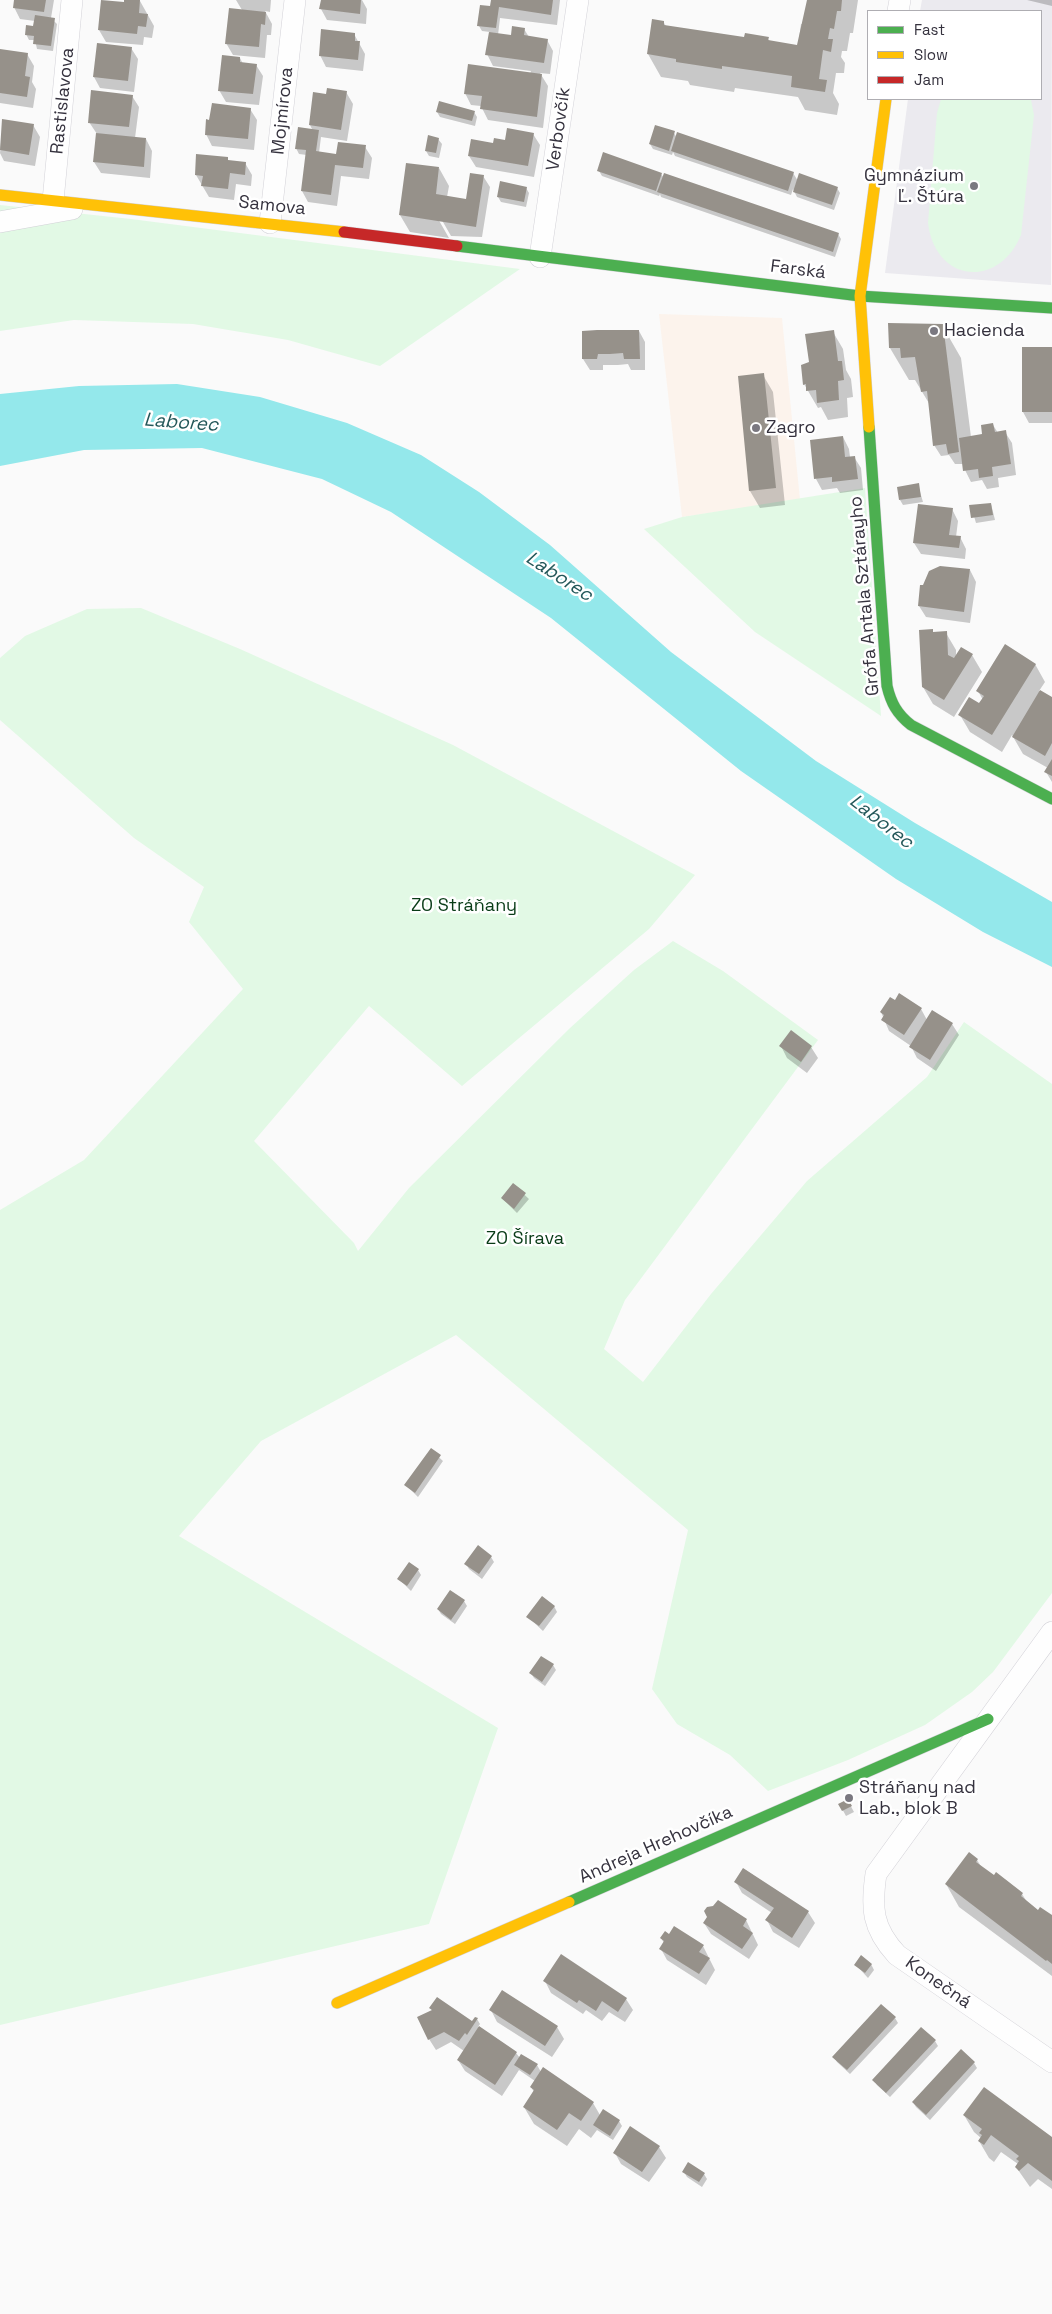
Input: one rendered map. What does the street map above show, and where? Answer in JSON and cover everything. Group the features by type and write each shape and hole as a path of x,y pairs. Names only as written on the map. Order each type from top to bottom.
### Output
{"street":[{"name":"Rastislavova","path":"53,201 72,0"},
{"name":"Mojmírova","path":"270,223 295,0"},
{"name":"Verbovčík","path":"540,258 578,0"},
{"name":"Grófa Antala Sztárayho","path":"886,100 860,296 887,686 893,709 910,725 1052,799"},
{"name":"Samova","path":"0,195 89,206 270,223 540,258"},
{"path":"0,222 89,206"},
{"name":"Farská","path":"540,258 860,296 1052,308"},
{"path":"988,1719 1052,1632"},
{"name":"Konečná","path":"988,1719 876,1874 872,1902 882,1938 897,1955 1052,2062"},
{"name":"Andreja Hrehovčíka","path":"337,2003 988,1719"}],"shaded area":[{"name":"Gymnázium Ľ. Štúra","path":"922,0 1052,0 1051,285 885,273 908,100 1042,100 1042,10 920,10"},
{"name":"Zagro","path":"659,314 782,318 800,500 682,517"}],"green space":[{"path":"941,100 1031,100 1034,115 1021,235 1011,253 998,265 983,271 968,272 954,267 942,258 933,243 928,223 937,113"},
{"path":"0,205 131,219 520,269 380,366 288,340 193,324 74,320 0,331"},
{"path":"865,488 881,716 755,632 644,529 682,517"},
{"path":"141,608 240,649 453,745 695,875 649,929 462,1086 369,1006 254,1141 354,1243 358,1251 409,1188 570,1028 634,970 673,941 723,971 818,1040 625,1300 604,1349 643,1382 711,1294 807,1181 927,1077 964,1022 1052,1084 1052,1593 993,1672 972,1692 925,1725 848,1760 768,1791 730,1755 677,1724 652,1689 688,1530 456,1335 261,1441 179,1536 498,1728 429,1924 0,2025 0,1210 84,1160 243,989 189,922 204,887 134,838 0,720 0,658 25,636 87,609"}],"water":[{"name":"Laborec","path":"177,384 260,397 347,423 421,455 479,492 550,545 671,652 816,761 915,823 1052,902 1052,967 983,932 896,879 741,771 551,618 391,512 322,479 202,448 84,450 0,466 0,394 79,386"}],"building":[{"path":"14,0 46,0 44,12 13,8"},
{"path":"101,0 124,2 124,0 140,0 139,13 148,14 146,27 138,26 137,34 98,30"},
{"path":"321,0 361,0 360,14 319,9"},
{"path":"491,0 553,0 551,15 499,7 496,28 477,26 480,5 490,6"},
{"path":"807,0 842,0 841,11 837,11 834,29 830,28 828,39 833,39 831,52 823,50 819,79 827,80 825,92 791,87 792,76 722,66 722,69 676,62 676,59 647,54 652,19 664,21 664,25 744,37 745,33 769,37 768,40 797,45"},
{"path":"229,8 266,12 265,25 261,24 259,47 225,44"},
{"path":"35,15 55,18 51,46 33,44 34,36 25,35 26,25 33,26"},
{"path":"512,26 525,28 524,35 548,39 544,63 485,55 489,32 511,35"},
{"path":"321,29 355,33 355,41 360,41 358,60 319,56"},
{"path":"97,43 132,47 128,81 93,77"},
{"path":"0,49 28,53 25,76 30,77 27,97 0,93"},
{"path":"222,55 240,57 240,62 257,64 253,94 218,91"},
{"path":"468,64 542,74 537,117 480,109 482,96 464,94"},
{"path":"327,88 347,91 341,130 309,125 313,92 326,94"},
{"path":"91,90 133,95 129,127 88,123"},
{"path":"439,101 475,111 472,121 436,112"},
{"path":"212,103 251,108 248,139 205,135 206,119 209,120"},
{"path":"2,119 34,124 29,155 0,150"},
{"path":"655,125 675,131 669,151 649,144"},
{"path":"298,127 319,130 316,151 336,154 338,142 366,145 363,168 335,165 331,195 301,191 306,150 295,149"},
{"path":"507,128 534,133 528,166 468,156 471,139 493,143 494,138 505,140"},
{"path":"677,132 794,172 788,191 671,151"},
{"path":"96,133 146,138 144,167 93,162"},
{"path":"428,135 439,138 436,153 425,151"},
{"path":"603,152 662,173 656,191 597,171"},
{"path":"196,154 228,157 228,160 246,162 245,175 230,173 228,189 201,186 203,176 195,175"},
{"path":"406,163 439,167 436,194 466,199 470,173 484,175 476,227 399,215"},
{"path":"664,173 839,233 833,252 657,192"},
{"path":"799,173 838,187 832,205 793,192"},
{"path":"500,181 527,187 524,202 497,197"},
{"path":"888,323 943,324 959,452 948,454 946,444 933,446 927,391 921,392 915,357 901,358 900,348 889,348"},
{"path":"639,330 640,359 624,359 623,353 598,354 597,359 582,359 582,331"},
{"path":"834,330 838,361 842,361 844,380 838,381 839,400 817,403 816,390 806,391 806,384 803,385 801,365 809,362 805,334"},
{"path":"1022,347 1052,347 1052,412 1022,412"},
{"name":"Zagro","path":"764,373 776,488 749,491 738,376"},
{"path":"993,423 995,432 1006,430 1011,464 992,467 993,476 979,478 978,469 963,471 959,438 982,434 981,425"},
{"path":"843,436 845,457 855,456 858,479 832,482 832,477 814,479 810,440"},
{"path":"919,483 921,497 899,500 897,487"},
{"path":"991,503 993,515 971,518 969,505"},
{"path":"918,504 953,508 949,535 961,536 959,548 913,543"},
{"path":"940,566 970,569 964,612 918,606 920,585 923,585 929,571"},
{"path":"933,629 933,632 947,631 948,655 954,658 961,647 973,654 944,700 922,687 919,630"},
{"path":"1005,644 1036,664 992,735 958,715 969,697 979,703 984,696 976,691"},
{"path":"1040,690 1052,697 1052,743 1045,756 1012,737"},
{"path":"1052,759 1052,776 1044,772"},
{"path":"899,993 922,1008 904,1035 881,1020 884,1015 880,1012 890,997 895,1000"},
{"path":"932,1010 953,1023 930,1060 909,1047"},
{"path":"791,1030 812,1046 801,1062 779,1046"},
{"path":"513,1183 526,1193 514,1209 501,1198"},
{"path":"431,1448 441,1455 415,1493 404,1485"},
{"path":"478,1545 492,1556 479,1574 464,1564"},
{"path":"409,1562 419,1569 407,1586 397,1579"},
{"path":"450,1590 465,1600 451,1620 437,1609"},
{"path":"542,1596 555,1606 539,1626 526,1617"},
{"path":"541,1656 554,1664 542,1682 529,1673"},
{"path":"848,1799 852,1806 842,1811 838,1804"},
{"path":"969,1852 978,1859 976,1862 994,1875 996,1872 1023,1893 1021,1896 1038,1910 1040,1907 1052,1915 1052,1964 945,1884"},
{"path":"743,1868 809,1911 792,1938 765,1920 774,1908 734,1882"},
{"path":"718,1900 747,1919 743,1926 753,1933 742,1949 703,1923 707,1917 704,1911 707,1907 713,1906"},
{"path":"674,1926 704,1945 699,1952 710,1958 699,1974 659,1949 664,1941 660,1938 665,1931 669,1934"},
{"path":"561,1954 627,1998 618,2012 602,2001 596,2011 579,2000 577,2003 543,1981"},
{"path":"861,1955 872,1964 865,1973 854,1965"},
{"path":"502,1990 558,2026 545,2046 489,2010"},
{"path":"437,1997 472,2021 475,2017 478,2018 467,2035 465,2033 459,2041 444,2032 428,2040 417,2017 432,2010 429,2008"},
{"path":"881,2004 896,2017 847,2070 832,2057"},
{"path":"479,2026 517,2052 495,2085 457,2060"},
{"path":"921,2027 936,2040 886,2093 872,2080"},
{"path":"961,2049 975,2062 926,2115 912,2102"},
{"path":"521,2054 538,2064 530,2075 514,2065"},
{"path":"543,2067 594,2102 581,2121 569,2113 557,2130 523,2107 534,2090 530,2087"},
{"path":"984,2087 1052,2137 1052,2181 1028,2163 1019,2171 1015,2167 1019,2161 1016,2159 1019,2156 991,2135 984,2145 978,2141 982,2135 979,2133 982,2129 963,2115"},
{"path":"603,2109 620,2120 610,2136 593,2125"},
{"path":"630,2126 660,2146 642,2172 613,2153"},
{"path":"688,2162 705,2173 699,2182 682,2172"}],"traffic: fast":[{"path":"457,246 860,296 1052,308"},
{"path":"869,427 887,686 890,698 898,712 911,725 1052,799"},
{"path":"569,1902 988,1719"}],"traffic: slow":[{"path":"869,427 860,296 886,100"},
{"path":"0,195 344,232"},
{"path":"337,2003 569,1902"}],"traffic: jam":[{"path":"344,232 457,246"}],"place":[{"name":"Gymnázium Ľ. Štúra","path":"974,186"},
{"name":"Hacienda","path":"934,331"},
{"name":"Zagro","path":"756,428"},
{"name":"Stráňany nad Lab., blok B","path":"849,1798"}],"park label":[{"name":"ZO Stráňany","path":"464,906"},
{"name":"ZO Šírava","path":"525,1239"}]}
